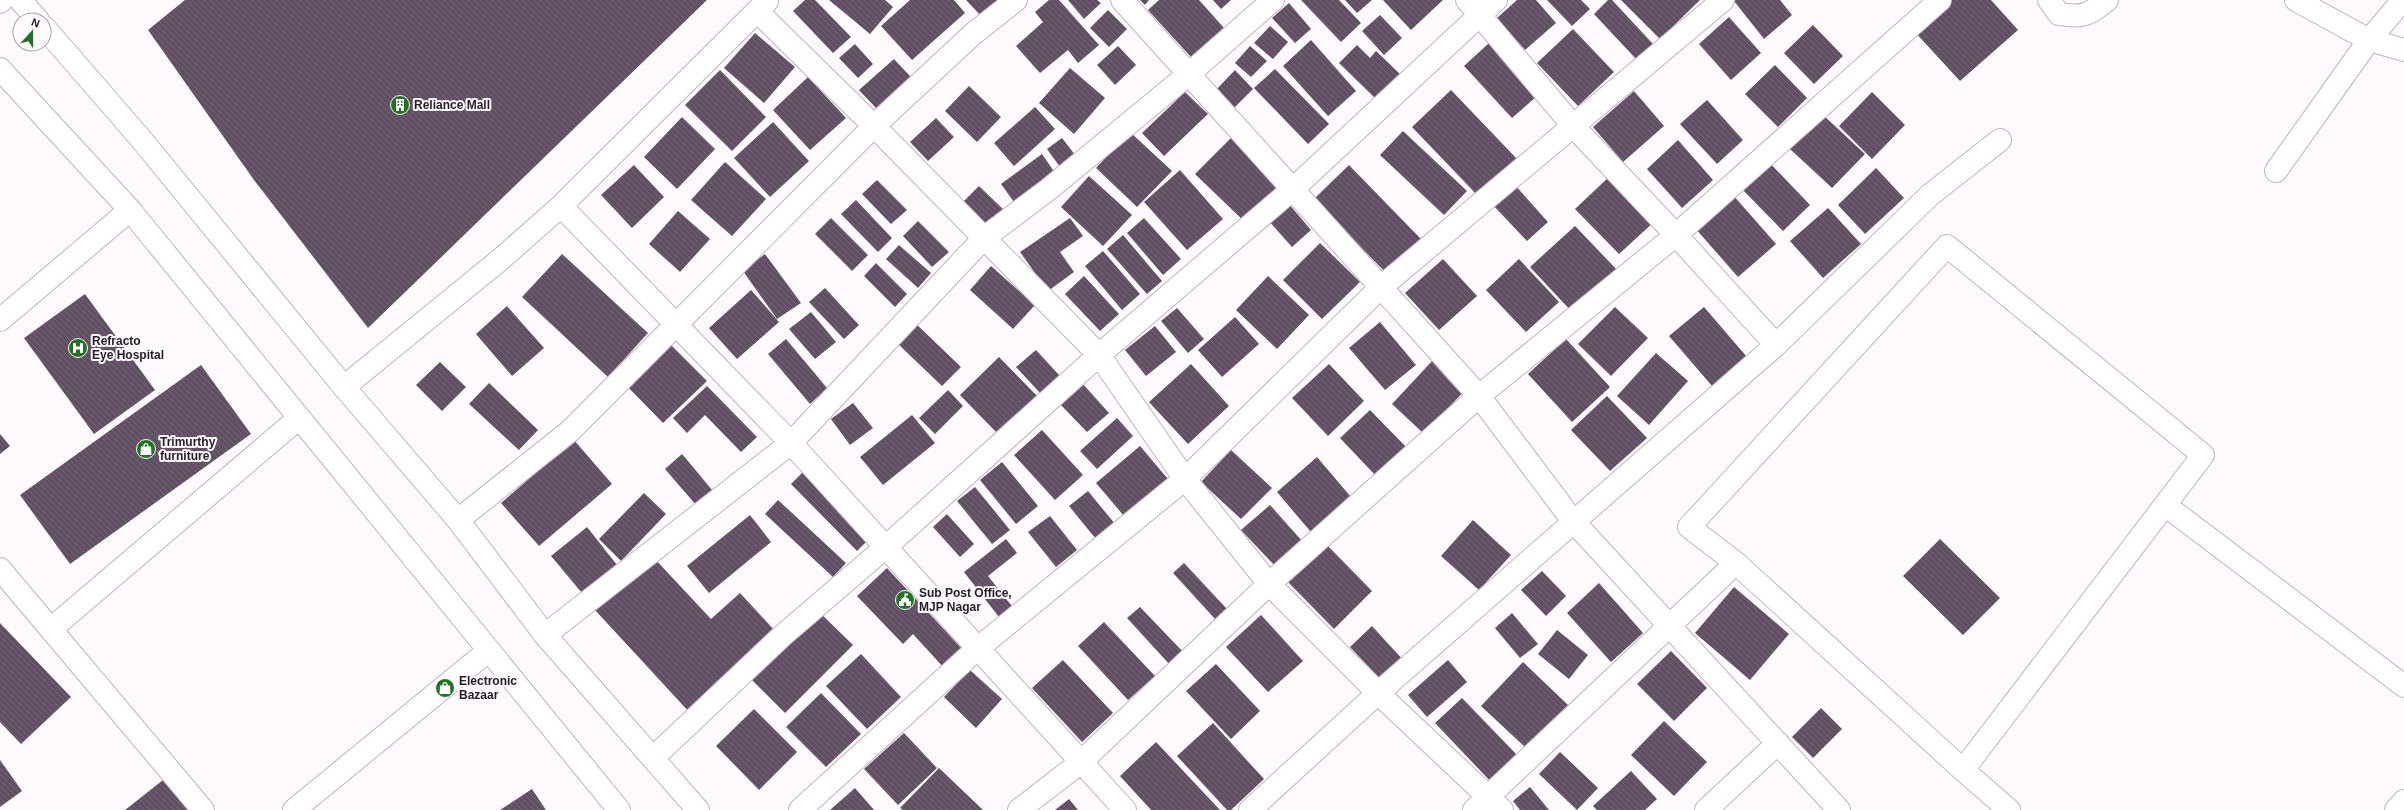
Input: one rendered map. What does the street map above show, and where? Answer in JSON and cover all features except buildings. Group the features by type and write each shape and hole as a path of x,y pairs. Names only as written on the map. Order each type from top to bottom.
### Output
{"street":[{"path":"20,0 31,12"},
{"path":"458,520 570,431 874,126 973,34 1016,0"},
{"path":"1122,0 1294,188 1380,288 1479,396 1573,522 1778,743 1838,810"},
{"path":"545,635 791,442 984,238 1049,189 1190,73 1273,0"},
{"path":"800,810 977,649 1185,479 1380,288 1574,127 1723,0"},
{"path":"1018,810 1080,762 1269,584 1479,396 1676,235 1940,0"},
{"path":"2049,0 2060,14 2077,17 2090,14 2107,0"},
{"path":"2296,0 2369,40 2404,50"},
{"path":"2276,171 2369,40 2403,0"},
{"path":"344,387 501,259 561,206 762,5 874,126 1099,355 1185,479 1269,584 1488,806 1668,626 1736,563"},
{"path":"653,758 782,636 887,546 1099,355 1294,188 1481,5 1574,127 1676,235 1776,345"},
{"path":"52,36 141,139 344,387 458,520 545,635 698,810"},
{"path":"0,69 130,210 488,652 619,810"},
{"path":"1250,810 1378,693 1776,345 1930,195 2000,140"},
{"path":"561,206 676,326 791,442 887,546 977,649 1125,810"},
{"path":"0,320 130,210"},
{"path":"1963,770 2203,455 1948,246 1689,527 1736,563 1963,770 2009,810"},
{"path":"51,629 299,418"},
{"path":"2165,504 2404,686"},
{"path":"0,569 203,810"},
{"path":"294,810 488,652"},
{"path":"1706,810 1778,743"},
{"path":"2396,810 2404,801"}],"place":[{"name":"Reliance Mall","path":"400,105"},
{"name":"Refracto Eye Hospital","path":"78,348"},
{"name":"Trimurthy furniture","path":"146,449"},
{"name":"Sub Post Office, MJP Nagar","path":"905,600"},
{"name":"Electronic Bazaar","path":"445,688"}]}
